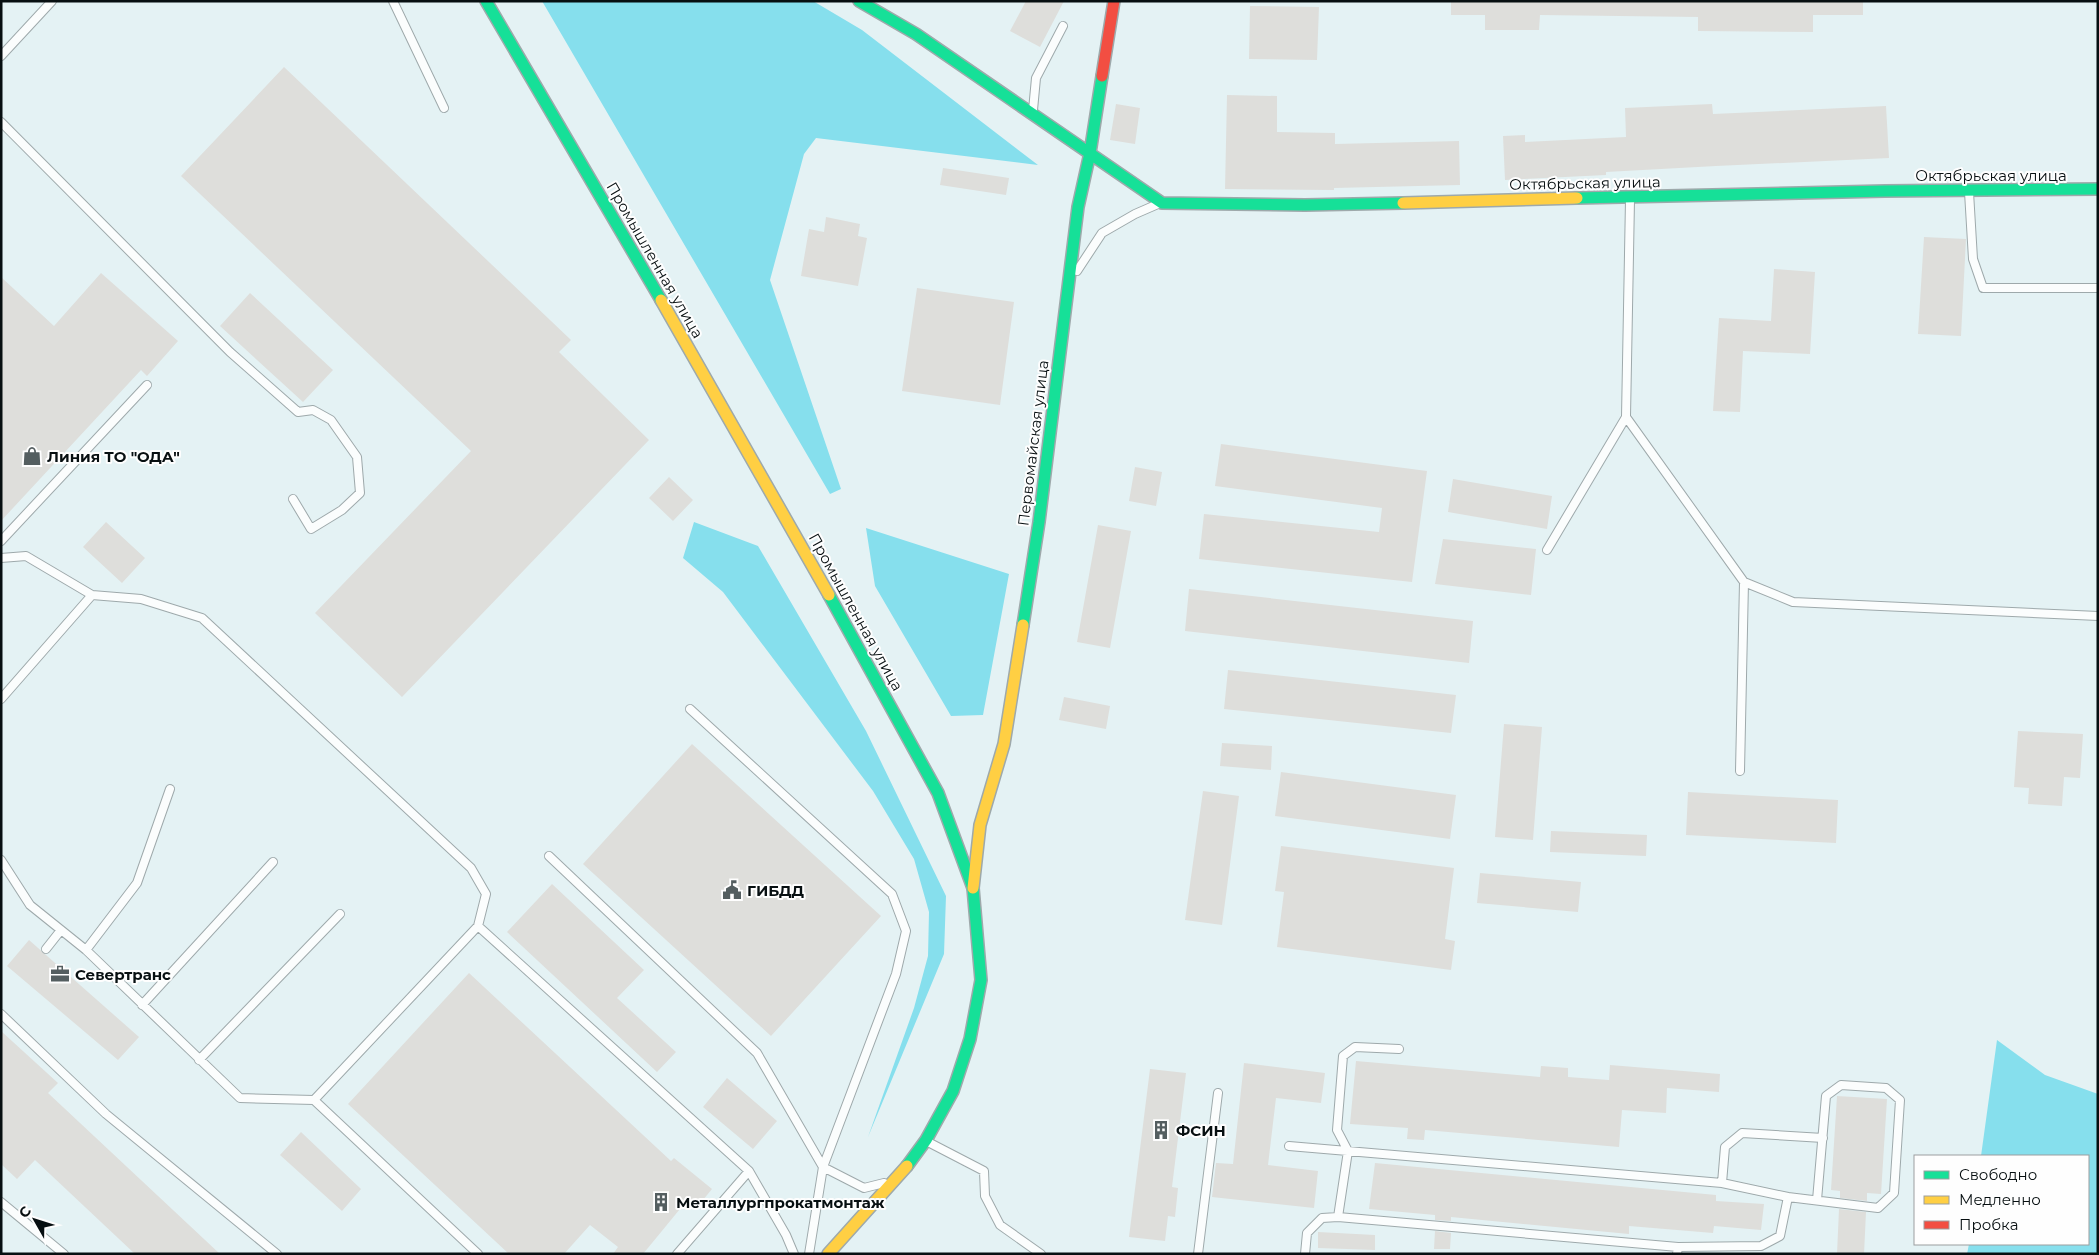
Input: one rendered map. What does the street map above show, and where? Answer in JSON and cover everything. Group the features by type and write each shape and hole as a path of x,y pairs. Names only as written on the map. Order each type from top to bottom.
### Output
{"street":[{"name":"Промышленная улица","path":"486,1 649,278 876,679 938,793 973,888 981,980 970,1039 953,1091 926,1140 896,1180 828,1254"},
{"path":"859,1 916,34 1162,203"},
{"name":"Первомайская улица","path":"973,888 980,826 1004,744 1038,522 1078,207 1090,153 1114,1"},
{"name":"Октябрьская улица","path":"1162,203 1305,205 1969,190 2098,189"}],"lane":[{"path":"1,56 52,1"},
{"path":"393,1 444,108"},
{"path":"1033,115 1036,78 1063,26"},
{"path":"1,122 230,352 298,412 314,410 331,420 357,457 360,493 342,510 311,529 293,499"},
{"path":"1969,190 1973,259 1983,288 2098,288"},
{"path":"1547,550 1626,417 1630,197"},
{"path":"1068,285 1102,234 1136,214 1162,203"},
{"path":"1,541 147,385"},
{"path":"1626,417 1744,582 1793,602 2098,616"},
{"path":"1,558 26,556 92,595 141,599 202,618 471,868 486,894 478,926 314,1100"},
{"path":"1740,771 1744,582"},
{"path":"1,699 92,595"},
{"path":"690,709 892,894 906,931 896,974 823,1168 809,1254"},
{"path":"86,950 137,883 170,788"},
{"path":"548,856 757,1053 823,1168 864,1188 896,1180"},
{"path":"1,860 30,905 86,950 240,1098 314,1100 478,1254"},
{"path":"142,1005 273,862"},
{"path":"199,1060 340,914"},
{"path":"478,926 749,1171 786,1235 794,1254"},
{"path":"46,949 61,930"},
{"path":"1,1014 106,1114 277,1254"},
{"path":"1338,1217 1348,1152 1337,1130 1343,1056 1355,1047 1399,1048"},
{"path":"1289,1146 1722,1183 1788,1197 1878,1208 1894,1193 1900,1100 1886,1088 1840,1085 1826,1096 1817,1200"},
{"path":"1198,1254 1218,1093"},
{"path":"1722,1183 1725,1147 1742,1133 1823,1138"},
{"path":"926,1140 984,1171 984,1196 1000,1225 1041,1254"},
{"path":"677,1254 749,1171"},
{"path":"1305,1254 1307,1233 1322,1218 1338,1217 1678,1250 1761,1246 1780,1236 1788,1197"},
{"path":"1,1202 64,1254"}],"shaded area":[{"path":"542,1 813,1 862,30 1038,165 816,138 804,154 770,280 841,489 830,494"},
{"path":"694,522 758,546 866,731 946,896 944,954 868,1137 914,1008 928,956 929,912 914,859 873,791 723,592 683,558"},
{"path":"866,528 1009,574 983,715 951,716 875,586"},
{"path":"1997,1040 2045,1075 2098,1094 2098,1254 1967,1254 1969,1245 2089,1245 2089,1155 1981,1155"}],"building":[{"path":"1026,1 1064,1 1040,47 1010,31"},
{"path":"1451,1 1863,1 1863,15 1813,15 1813,32 1698,31 1698,17 1540,15 1539,30 1485,30 1485,15 1451,15"},
{"path":"1250,6 1319,7 1317,60 1249,59"},
{"path":"284,67 571,340 559,352 649,440 402,697 315,613 471,451 181,176"},
{"path":"1227,95 1277,96 1277,132 1335,133 1335,144 1459,141 1460,185 1334,188 1334,190 1225,189"},
{"path":"1116,104 1140,108 1135,144 1110,140"},
{"path":"1712,104 1713,114 1886,106 1889,158 1606,172 1606,175 1505,180 1503,136 1525,135 1525,142 1626,137 1625,108"},
{"path":"943,168 1009,178 1006,195 940,185"},
{"path":"826,217 860,224 858,236 867,238 858,286 801,276 809,229 824,232"},
{"path":"1924,237 1966,239 1961,336 1918,334"},
{"path":"1774,269 1815,272 1810,354 1743,351 1740,412 1713,411 1719,318 1771,321"},
{"name":"Линия ТО \"ОДА\"","path":"101,273 178,341 147,376 141,370 1,521 1,277 54,326"},
{"path":"917,288 1014,302 1000,405 902,391"},
{"path":"250,293 333,370 303,402 220,326"},
{"path":"1221,444 1427,471 1412,582 1199,559 1204,514 1379,532 1382,508 1215,486"},
{"path":"1135,467 1162,472 1156,506 1129,501"},
{"path":"669,477 693,500 673,521 649,498"},
{"path":"1453,479 1552,496 1547,529 1448,512"},
{"path":"106,522 145,558 122,583 83,547"},
{"path":"1098,525 1131,531 1110,648 1077,642"},
{"path":"1443,539 1536,549 1531,595 1435,584"},
{"path":"1189,589 1473,621 1469,663 1185,631"},
{"path":"1228,670 1456,695 1451,733 1224,709"},
{"path":"1064,697 1110,706 1106,729 1059,720"},
{"path":"1504,724 1542,727 1533,840 1495,837"},
{"path":"2018,731 2083,734 2080,778 2064,777 2062,806 2028,804 2029,788 2014,787"},
{"path":"1222,743 1272,746 1271,770 1220,766"},
{"name":"ГИБДД","path":"692,744 881,916 771,1036 583,864"},
{"path":"1281,772 1456,795 1450,839 1275,816"},
{"path":"1203,791 1239,796 1222,925 1185,920"},
{"path":"1688,792 1838,800 1836,843 1686,835"},
{"path":"1551,831 1647,835 1646,856 1550,852"},
{"path":"1281,846 1454,868 1445,939 1455,941 1451,970 1277,947 1284,892 1275,891"},
{"path":"1480,873 1581,882 1578,912 1477,903"},
{"path":"552,884 644,970 617,998 676,1052 657,1072 507,932"},
{"path":"29,940 139,1037 118,1060 7,966"},
{"path":"469,973 671,1161 674,1158 712,1189 698,1206 689,1198 643,1254 613,1254 618,1247 590,1225 564,1254 509,1254 348,1104"},
{"path":"1,1031 58,1083 48,1093 220,1254 135,1254 35,1160 17,1179 1,1164"},
{"path":"1356,1061 1540,1077 1541,1066 1568,1068 1568,1077 1609,1080 1610,1065 1720,1074 1719,1092 1667,1088 1666,1113 1622,1110 1619,1147 1425,1130 1424,1140 1407,1139 1408,1128 1350,1124"},
{"path":"1244,1063 1325,1073 1321,1103 1276,1098 1268,1165 1318,1171 1314,1208 1212,1197 1216,1163 1233,1164"},
{"name":"ФСИН","path":"1150,1069 1186,1073 1172,1187 1178,1188 1175,1217 1168,1216 1165,1241 1129,1237"},
{"path":"727,1078 777,1121 753,1149 703,1107"},
{"path":"1837,1096 1887,1099 1881,1194 1867,1193 1867,1201 1840,1198 1840,1191 1831,1190"},
{"path":"301,1132 361,1189 342,1211 280,1155"},
{"path":"1375,1163 1716,1195 1716,1201 1764,1204 1761,1230 1714,1226 1713,1233 1629,1226 1629,1234 1451,1217 1451,1221 1435,1220 1435,1215 1369,1209"},
{"path":"1839,1209 1866,1212 1864,1254 1837,1254"},
{"path":"1435,1231 1451,1233 1450,1249 1434,1249"},
{"path":"1318,1232 1375,1235 1375,1250 1318,1248"}],"traffic: fast":[{"path":"486,1 661,300"},
{"path":"859,1 916,34 1162,203 1305,205 1403,203"},
{"path":"1023,625 1039,522 1078,207 1090,153 1102,76"},
{"path":"1577,198 1885,191 2098,189"},
{"path":"829,595 938,793 973,888 981,980 970,1039 953,1091 926,1140 907,1166"}],"traffic: slow":[{"path":"1403,203 1577,198"},
{"path":"661,300 829,595"},
{"path":"973,888 980,825 1004,744 1023,625"},
{"path":"828,1254 907,1166"}],"traffic: jam":[{"path":"1102,76 1114,1"}],"place":[{"name":"Линия ТО \"ОДА\"","path":"32,456"},
{"name":"ГИБДД","path":"732,890"},
{"name":"Севертранс","path":"60,974"},
{"name":"ФСИН","path":"1161,1130"},
{"name":"Металлургпрокатмонтаж","path":"661,1202"}]}
